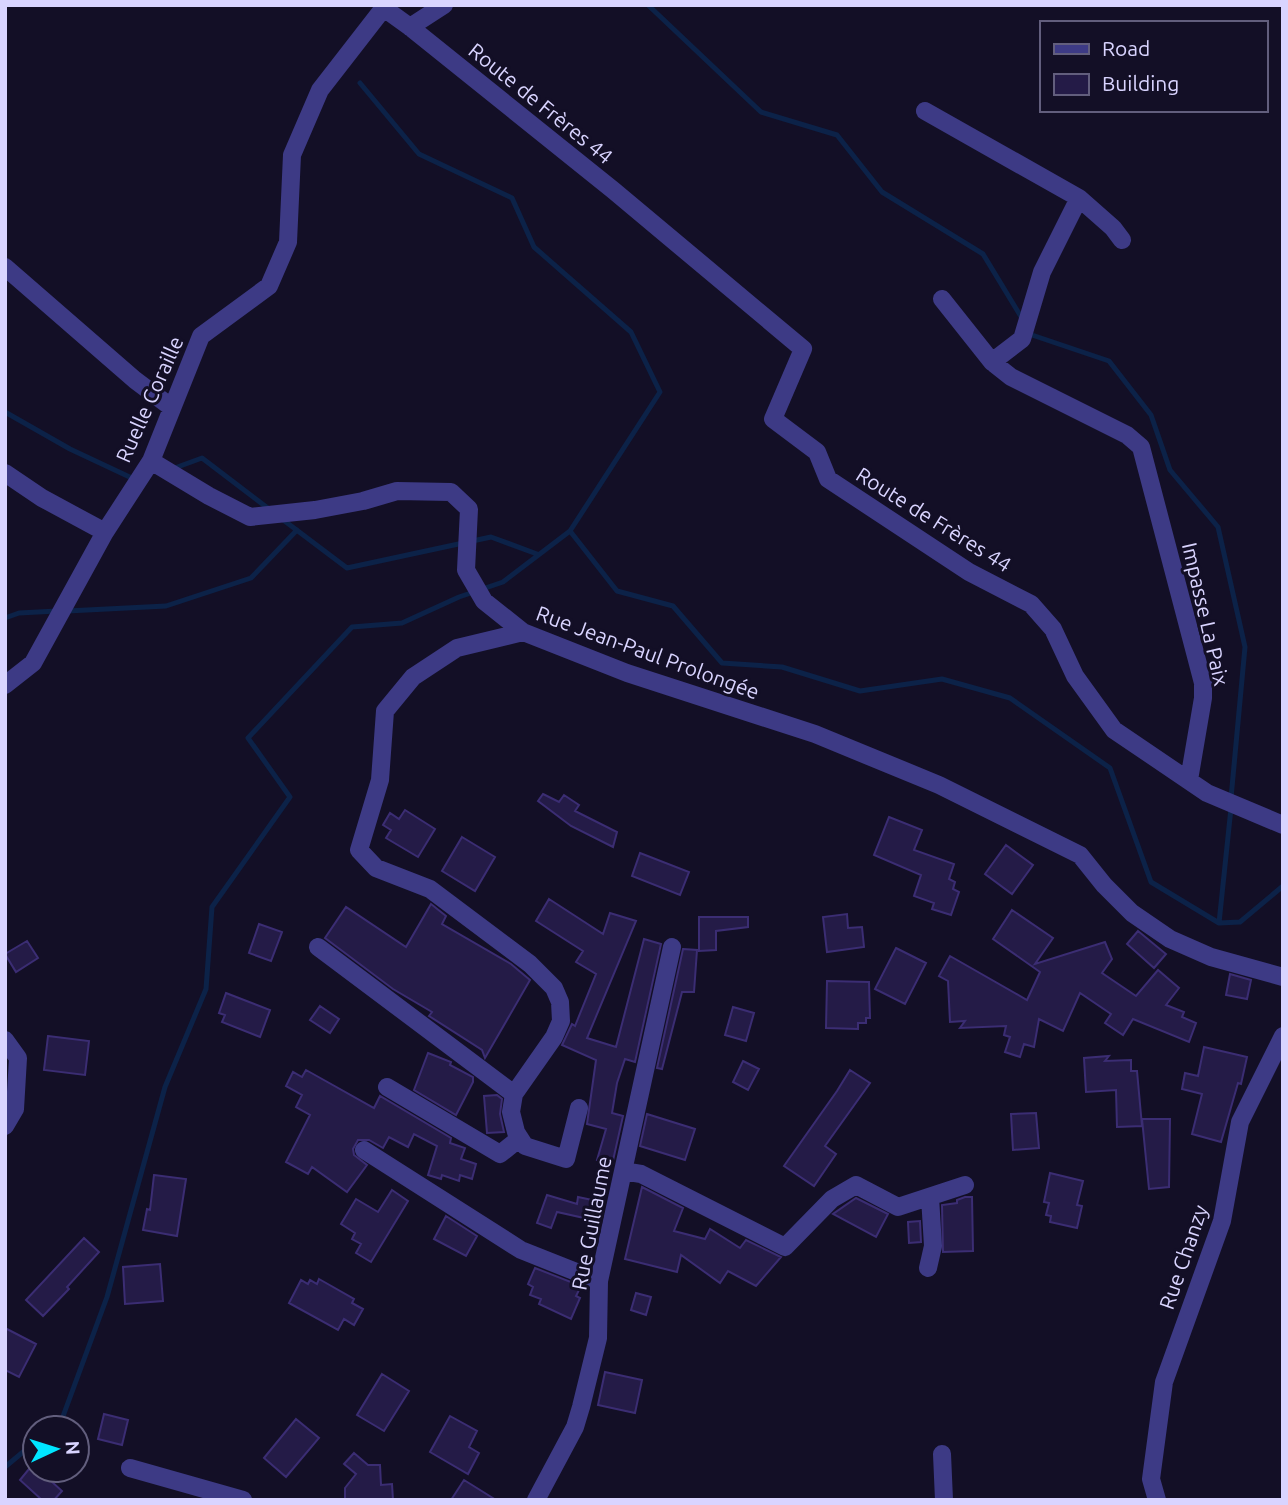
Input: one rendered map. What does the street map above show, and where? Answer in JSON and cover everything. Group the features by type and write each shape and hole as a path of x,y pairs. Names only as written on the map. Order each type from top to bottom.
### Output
{"street":[{"path":"410,27 444,5"},
{"name":"Route de Frères 44","path":"386,7 613,190 803,349 773,419 817,452 828,479 969,572 1031,604 1053,629 1075,677 1114,730 1207,793 1283,825"},
{"name":"Ruelle Coraille","path":"5,685 33,663 105,532 150,461 201,336 269,286 288,242 292,155 320,90 386,7"},
{"path":"925,111 1079,198 1113,228 1122,240"},
{"path":"942,299 992,362 1023,339 1042,272 1079,198"},
{"path":"5,267 170,407"},
{"name":"Impasse La Paix","path":"992,362 1011,377 1127,435 1141,447 1203,683 1203,698 1189,780"},
{"name":"Rue Jean-Paul Prolongée","path":"150,461 250,517 315,510 397,491 451,492 469,509 466,570 484,601 523,632 627,673 815,734 939,785 1080,855 1104,886 1132,913 1170,939 1211,957 1283,977"},
{"path":"5,473 42,498 105,532"},
{"path":"523,632 457,648 413,677 385,711 380,780 359,850 376,868 430,889 530,964 554,988 560,1002 561,1021 554,1037 514,1094 511,1112 525,1146 566,1159 579,1108"},
{"path":"318,947 514,1094"},
{"name":"Rue Guillaume","path":"536,1500 575,1427 598,1338 599,1281 672,947"},
{"name":"Rue Chanzy","path":"1157,1500 1151,1479 1164,1382 1222,1221 1240,1122 1283,1035"},
{"path":"5,1040 18,1058 15,1109 5,1126"},
{"path":"387,1087 500,1154 520,1138"},
{"path":"364,1150 521,1250 599,1281"},
{"path":"623,1171 641,1174 785,1247 832,1199 856,1185 898,1207 965,1185"},
{"path":"928,1268 933,1246 930,1197"},
{"path":"942,1454 944,1500"},
{"path":"130,1468 243,1500"}],"building":[{"path":"543,794 559,802 564,795 579,805 575,811 617,832 613,847 571,826 538,801"},
{"path":"405,810 435,829 418,857 386,838 391,830 383,825 390,813 399,819"},
{"path":"889,817 922,830 914,850 954,864 949,879 955,882 953,889 959,892 951,915 932,909 934,903 914,896 921,875 874,855"},
{"path":"462,837 495,857 475,891 442,871"},
{"path":"1006,845 1033,865 1012,894 985,874"},
{"path":"640,853 689,872 680,895 632,876"},
{"path":"549,899 603,934 610,913 636,921 587,1038 616,1047 644,939 661,944 635,1062 625,1059 617,1083 612,1113 623,1116 612,1165 597,1160 606,1129 587,1124 596,1060 562,1045 572,1024 575,1026 596,974 576,962 583,951 536,921"},
{"path":"431,904 446,916 442,924 511,964 530,980 485,1058 482,1050 429,1016 432,1012 393,989 325,938 346,907 406,947"},
{"path":"1012,910 1053,938 1035,964 1105,942 1112,959 1102,973 1136,996 1158,970 1179,988 1166,1005 1184,1012 1182,1017 1196,1023 1189,1042 1133,1019 1123,1035 1105,1023 1111,1014 1080,993 1063,1031 1039,1019 1034,1047 1024,1044 1020,1057 1005,1052 1010,1037 1004,1035 1006,1026 960,1028 965,1021 950,1022 948,981 939,976 950,956 1027,1000 1040,972 993,939"},
{"path":"847,914 848,928 862,927 864,947 827,952 823,917"},
{"path":"699,917 748,917 748,927 716,931 716,950 699,951"},
{"path":"259,924 282,932 271,961 249,953"},
{"path":"1138,931 1166,954 1154,968 1127,944"},
{"path":"27,941 38,958 16,972 5,954"},
{"path":"896,948 926,963 905,1004 875,989"},
{"path":"683,949 697,950 694,992 682,992 662,1069 657,1068"},
{"path":"1230,974 1251,980 1247,999 1226,995"},
{"path":"827,981 869,982 870,1018 866,1018 866,1023 858,1023 858,1029 826,1028"},
{"path":"226,993 270,1010 260,1037 222,1022 225,1015 219,1013"},
{"path":"320,1006 339,1019 330,1033 310,1020"},
{"path":"733,1007 754,1013 746,1041 725,1035"},
{"path":"48,1036 89,1041 85,1075 44,1070"},
{"path":"1204,1047 1247,1057 1241,1084 1238,1083 1221,1142 1192,1134 1202,1094 1182,1089 1185,1073 1198,1076"},
{"path":"428,1053 451,1062 450,1065 473,1077 456,1115 414,1090"},
{"path":"1109,1056 1105,1061 1131,1060 1131,1071 1137,1071 1142,1126 1117,1127 1116,1090 1086,1092 1084,1058"},
{"path":"743,1061 759,1069 748,1090 733,1082"},
{"path":"306,1070 374,1108 380,1096 451,1138 450,1143 465,1148 461,1159 476,1164 472,1179 460,1175 459,1181 442,1175 441,1179 428,1175 437,1146 414,1134 408,1147 389,1137 383,1148 369,1140 358,1140 353,1149 354,1155 367,1165 347,1192 312,1167 308,1174 286,1162 310,1115 296,1107 302,1095 286,1086 293,1072 302,1077"},
{"path":"850,1070 870,1083 825,1146 836,1154 814,1186 784,1166"},
{"path":"497,1095 502,1099 500,1114 504,1132 487,1133 484,1096"},
{"path":"1036,1113 1039,1148 1013,1150 1011,1114"},
{"path":"647,1114 695,1129 685,1160 640,1146"},
{"path":"1142,1119 1170,1119 1169,1187 1149,1189"},
{"path":"1050,1173 1083,1181 1077,1205 1082,1206 1077,1228 1050,1222 1051,1216 1046,1215 1049,1203 1044,1202"},
{"path":"154,1175 186,1179 177,1236 143,1230 147,1209 150,1210"},
{"path":"642,1187 683,1208 674,1231 705,1239 710,1229 740,1248 746,1240 781,1257 756,1286 728,1271 720,1283 681,1255 677,1272 625,1259"},
{"path":"392,1190 408,1201 371,1262 356,1253 361,1244 352,1239 355,1233 341,1224 356,1199 378,1212"},
{"path":"547,1195 577,1204 578,1197 597,1201 593,1220 557,1212 551,1228 537,1223"},
{"path":"972,1197 973,1251 943,1252 942,1205 957,1203 957,1200"},
{"path":"856,1198 888,1214 876,1237 833,1214"},
{"path":"446,1216 477,1236 466,1256 434,1239"},
{"path":"920,1221 921,1242 909,1243 908,1222"},
{"path":"84,1238 99,1252 43,1316 26,1300"},
{"path":"160,1264 163,1301 125,1304 123,1267"},
{"path":"535,1268 581,1286 576,1296 580,1298 571,1319 539,1304 541,1299 530,1295 533,1287 528,1284"},
{"path":"319,1279 354,1299 352,1303 363,1309 354,1325 344,1319 338,1330 289,1303 301,1280 308,1284 310,1280 317,1284"},
{"path":"636,1293 651,1297 646,1315 631,1310"},
{"path":"5,1328 36,1344 19,1377 5,1370"},
{"path":"605,1372 642,1380 635,1413 598,1405"},
{"path":"382,1374 409,1391 384,1431 357,1415"},
{"path":"104,1414 128,1420 122,1445 98,1439"},
{"path":"450,1416 477,1431 469,1447 479,1453 468,1474 430,1452"},
{"path":"296,1419 319,1438 286,1477 264,1458"},
{"path":"354,1453 368,1465 380,1465 381,1485 392,1484 393,1500 345,1500 345,1488 356,1474 344,1464"},
{"path":"464,1480 496,1500 451,1500"},
{"path":"24,1484 54,1484 62,1491 54,1500 42,1500"}],"waterway":[{"path":"648,5 761,112 837,135 882,192 983,254 1023,320"},
{"path":"64,1414 107,1297 165,1087 206,989 212,907 290,797 248,738 352,627 402,623 459,597 503,582 570,531 660,392 631,332 534,247 512,198 419,154 360,83"},
{"path":"1030,332 1032,335 1109,361 1151,415 1170,470 1218,527 1245,647 1231,798"},
{"path":"5,412 70,449 136,480"},
{"path":"172,469 202,458 269,509"},
{"path":"282,519 347,568 491,537 537,554"},
{"path":"67,611 166,606 251,578 297,530"},
{"path":"570,531 617,591 673,606 722,663 782,667 860,691 942,679 1010,698 1110,768 1151,882 1219,923 1240,922 1283,886"},
{"path":"5,618 19,613 57,611"},
{"path":"1219,923 1231,808"},
{"path":"5,1467 21,1454"}]}
